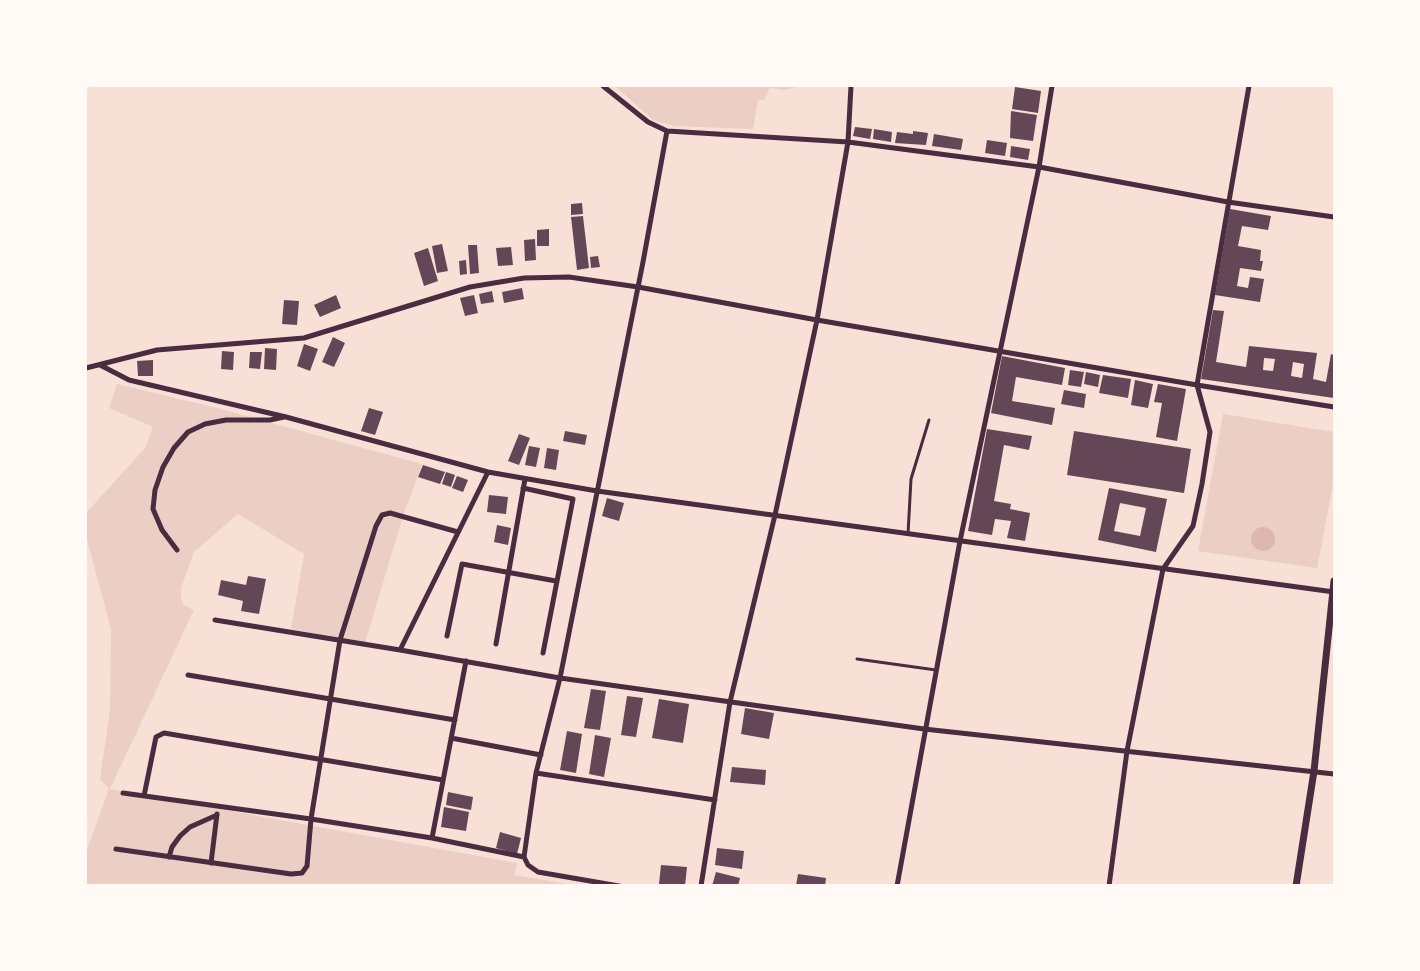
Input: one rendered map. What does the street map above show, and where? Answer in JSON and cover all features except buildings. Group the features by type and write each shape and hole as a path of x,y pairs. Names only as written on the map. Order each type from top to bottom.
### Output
{"street":[{"path":"603,86 648,122 667,131 848,142 1039,166 1228,202 1335,217"},
{"path":"701,885 730,702 775,515 817,320 848,142 851,86"},
{"path":"897,885 960,541 1039,166 1052,86"},
{"path":"1109,885 1127,751 1163,569 1193,526 1202,484 1210,432 1197,385 1249,86"},
{"path":"619,885 538,872 528,865 524,857 536,773 560,678 667,131"},
{"path":"86,368 157,350 304,338 470,288 524,278 569,277 1335,407"},
{"path":"99,365 129,380 286,417 488,472 597,490 1334,592"},
{"path":"177,550 162,530 153,509 155,490 174,448 188,432 205,424 226,420 270,420 286,417"},
{"path":"400,650 488,472"},
{"path":"496,644 525,478"},
{"path":"524,488 573,499 543,653"},
{"path":"116,849 291,874 302,873 307,866 311,819 340,640 376,526 382,515 390,513 458,532"},
{"path":"447,636 462,564 556,581"},
{"path":"1296,885 1314,771 1335,581"},
{"path":"214,620 560,678 924,729 1335,774"},
{"path":"432,838 466,661"},
{"path":"188,675 455,720"},
{"path":"144,796 156,736 164,733 443,780"},
{"path":"451,738 541,755"},
{"path":"536,773 715,800"},
{"path":"123,793 432,838 524,857"},
{"path":"211,863 218,806"},
{"path":"169,857 172,847 190,827 217,814"}],"lane":[{"path":"908,534 911,479 929,420"},
{"path":"858,659 936,670"}],"shaded area":[{"path":"615,86 801,86 784,90 770,88 764,100 758,100 753,129 674,126 653,120"},
{"path":"117,384 217,408 422,464 403,516 365,643 291,629 304,554 238,514 194,552 181,588 181,599 184,605 194,610 110,789 517,863 515,875 573,885 86,885 86,852 109,789 100,779 110,709 111,629 86,536 86,513 145,448 153,427 109,408"},
{"path":"1223,414 1334,432 1334,480 1317,568 1198,551","holes":["1271,530 1275,537 1268,550 1260,551 1252,544 1251,536"]},
{"path":"1263,527 1268,528 1274,534 1274,544 1268,550 1263,551 1258,550 1252,544 1251,539 1252,534 1258,528"}]}
